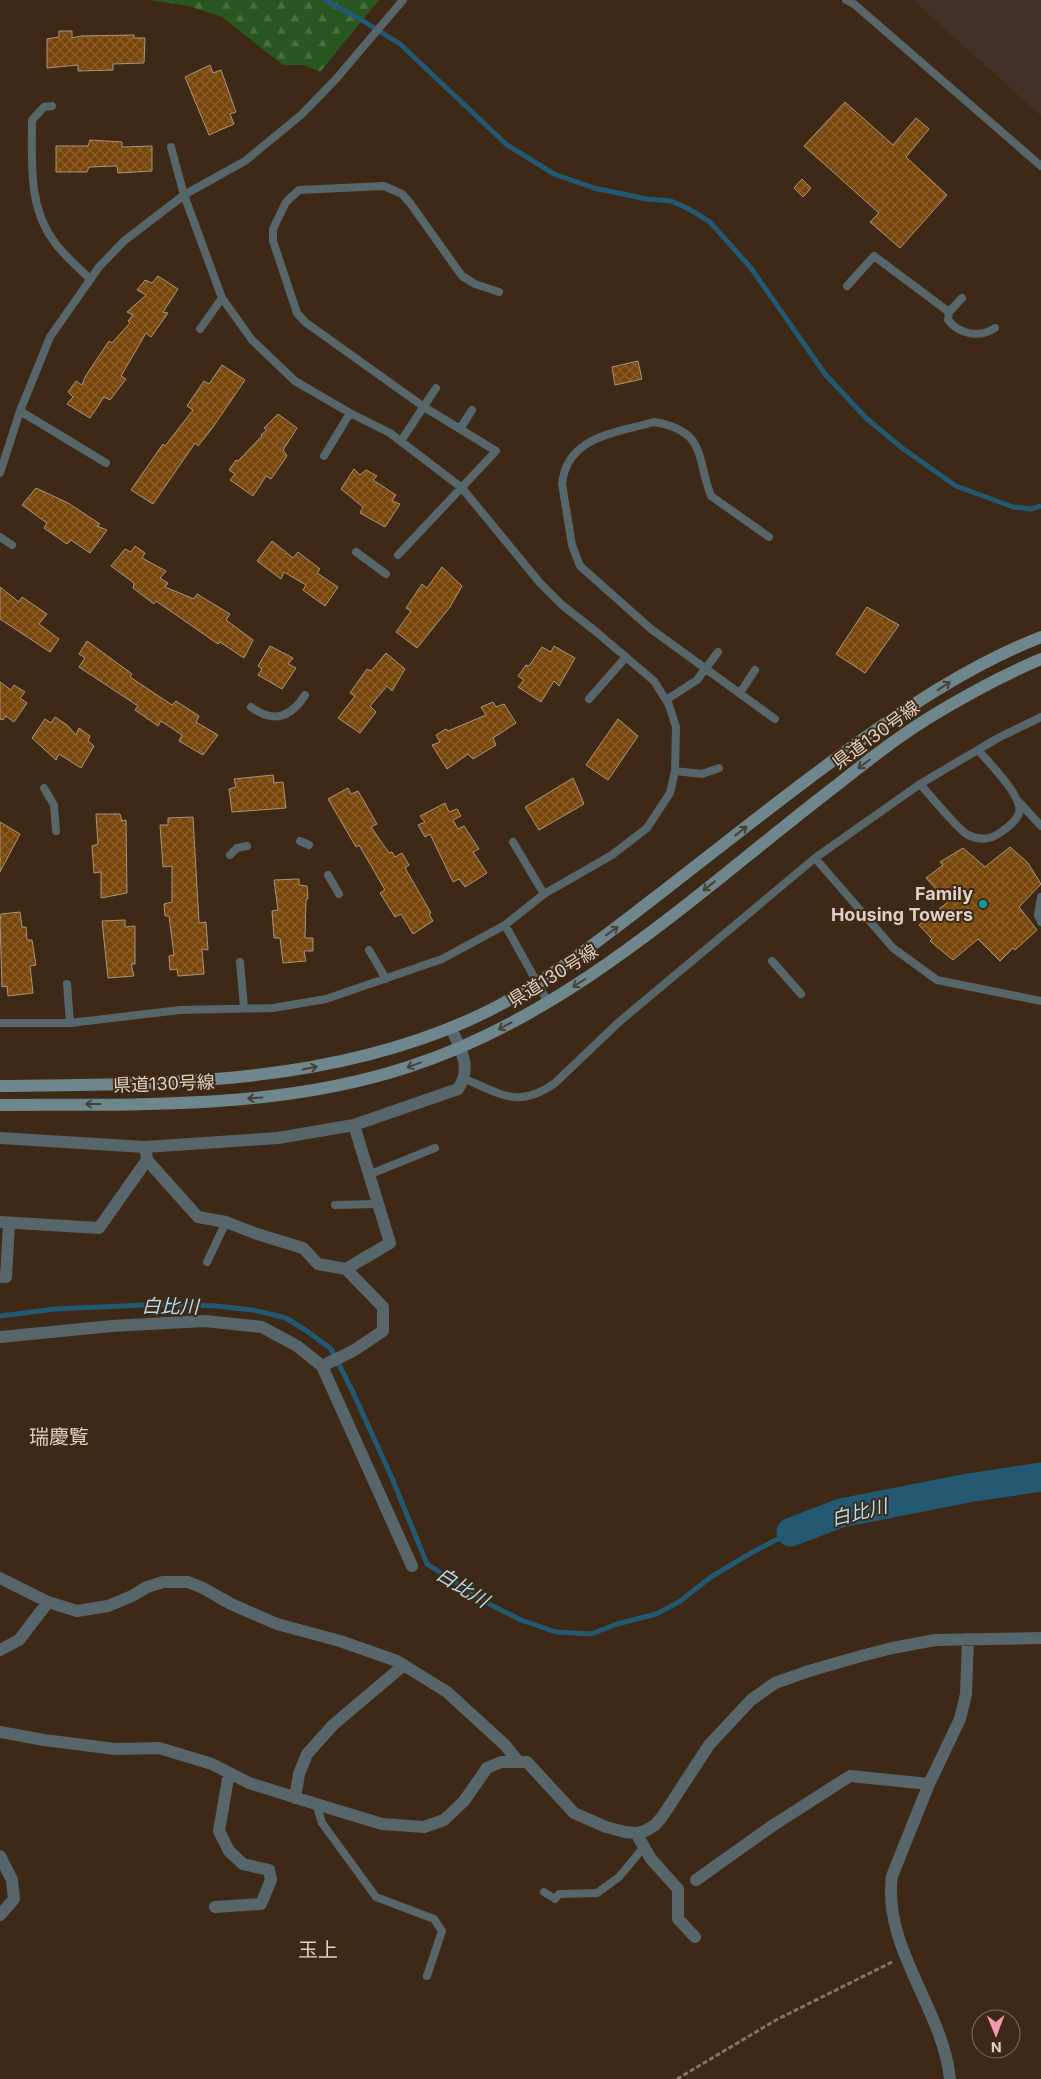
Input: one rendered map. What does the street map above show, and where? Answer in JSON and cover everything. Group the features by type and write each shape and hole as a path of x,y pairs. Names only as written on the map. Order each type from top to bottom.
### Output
{"main road":[{"name":"県道130号線","path":"0,1086 144,1084 278,1074 352,1059 401,1046 470,1020 536,983 623,923 810,777 882,725 950,681 1041,637"},
{"name":"県道130号線","path":"0,1104 162,1102 283,1096 357,1082 409,1067 460,1048 496,1031 593,974 638,942 893,742 960,699 999,677 1041,659"}],"street":[{"path":"0,1138 146,1154 278,1138 354,1125 458,1088 465,1079 466,1064 451,1028"},
{"path":"346,1269 390,1243 354,1125"},
{"path":"146,1154 198,1217 226,1222 303,1248 318,1264 346,1269 383,1308 383,1331 346,1355 324,1365"},
{"path":"0,1276 6,1277 5,1222 99,1228 146,1154"},
{"path":"0,1337 112,1326 205,1321 262,1327 298,1346 324,1365 412,1566"},
{"path":"0,1578 48,1602 76,1611 108,1606 132,1596 147,1587 163,1582 188,1582 231,1604 277,1624 340,1641 404,1666 447,1692 505,1745 517,1760"},
{"path":"0,1650 20,1640 48,1602"},
{"path":"0,1732 115,1749 159,1748 212,1764 249,1783 382,1824 424,1826 444,1820 464,1801 487,1768 501,1762 517,1760 527,1762 534,1767 551,1790 574,1813 606,1826 636,1833 655,1825 709,1745 751,1700 775,1683 809,1671 892,1648 936,1640 1041,1638"},
{"path":"950,2079 949,2069 936,2026 894,1920 891,1904 891,1883 892,1876 929,1784 960,1719 966,1694 968,1639"},
{"path":"295,1798 299,1774 307,1754 333,1725 404,1666"},
{"path":"215,1907 262,1904 272,1880 269,1870 243,1864 229,1852 219,1831 229,1773"},
{"path":"696,1880 772,1826 850,1776 929,1784"},
{"path":"636,1833 651,1859 678,1889 678,1919 695,1937"},
{"path":"0,1856 12,1880 14,1899 0,1915"}],"lane":[{"path":"0,473 20,411 50,337 90,279 124,241 184,195 245,161 301,115 336,79 402,0"},
{"path":"846,0 854,4 1041,166"},
{"path":"52,106 44,108 32,120 34,194 51,238 66,256 90,279"},
{"path":"0,1023 70,1023 180,1010 273,1008 326,999 442,959 505,925 544,894 612,855 647,828 670,793 675,771 676,727 666,700 654,681 562,605 540,583 462,488 390,434 295,381 252,340 222,298 184,195 171,147"},
{"path":"398,554 496,451 424,407 310,326 297,313 273,241 273,229 286,202 299,190 384,186 402,194 410,203 462,276 475,284 499,292"},
{"path":"847,286 874,256 949,312"},
{"path":"200,329 222,298"},
{"path":"962,298 949,312 948,320 954,327 962,332 978,333 989,332 995,328"},
{"path":"401,442 436,388"},
{"path":"460,429 472,410"},
{"path":"20,411 106,463"},
{"path":"324,456 350,413"},
{"path":"769,537 711,496 700,452 694,441 685,433 664,424 654,422 594,439 581,446 566,466 562,484 572,545 580,566 650,629 775,719"},
{"path":"0,537 12,545"},
{"path":"356,552 386,574"},
{"path":"666,700 697,680 718,652"},
{"path":"590,699 626,657"},
{"path":"740,693 755,670"},
{"path":"251,708 260,714 271,717 282,716 299,705 305,695"},
{"path":"465,1079 511,1098 525,1097 544,1091 555,1083 619,1022 815,858 920,784 978,750 1041,717"},
{"path":"978,750 999,774 1019,802 1041,826"},
{"path":"675,771 702,774 719,768"},
{"path":"920,784 966,834 978,838 987,839 998,835 1011,825 1019,813 1019,802"},
{"path":"44,788 54,805 56,831"},
{"path":"300,841 309,845"},
{"path":"513,842 544,894"},
{"path":"230,854 237,848 247,846"},
{"path":"815,858 893,948 936,980 1041,1001"},
{"path":"328,875 339,894"},
{"path":"1041,897 1038,915 1041,922"},
{"path":"505,925 548,1002"},
{"path":"370,950 386,979"},
{"path":"772,961 801,994"},
{"path":"240,962 244,1008"},
{"path":"67,984 70,1023"},
{"path":"368,1175 435,1148"},
{"path":"335,1205 378,1204"},
{"path":"207,1262 226,1222"},
{"path":"316,1804 322,1822 376,1897 434,1919 442,1931 427,1976"},
{"path":"544,1892 555,1899 559,1894 597,1893 619,1877 644,1847"}],"path":[{"path":"677,2079 776,2020 906,1954"}],"shaded area":[{"path":"913,0 1041,0 1041,116"}],"green space":[{"path":"149,0 379,0 320,72 304,65 283,65 222,17 189,6"}],"building":[{"path":"59,31 72,31 72,38 81,36 134,35 134,38 145,38 144,63 113,64 113,70 78,71 78,65 47,68 47,39 59,37"},
{"path":"210,65 213,73 221,70 236,112 230,114 234,124 209,135 185,77"},
{"path":"845,102 893,145 916,118 929,129 906,157 947,195 900,248 870,222 879,213 804,146"},
{"path":"90,140 122,142 122,147 152,146 152,171 118,173 117,166 89,167 87,172 56,172 56,146 88,146"},
{"path":"802,179 811,188 803,197 794,188"},
{"path":"158,276 178,289 163,312 168,313 151,337 146,333 121,376 126,379 110,400 104,397 90,418 67,404 73,397 68,392 76,381 82,385 85,377 109,341 112,343 130,323 128,321 133,315 127,312 146,295 137,290 145,280 152,283"},
{"path":"638,361 642,379 615,385 612,367"},
{"path":"222,365 245,380 198,446 195,443 153,504 131,490 163,444 165,446 193,410 187,406 204,381 209,384"},
{"path":"278,414 297,428 283,450 287,456 271,479 266,476 253,496 230,480 235,474 229,470 236,460 238,461 262,436 267,430 264,428"},
{"path":"354,469 360,475 366,470 377,476 373,480 396,495 392,501 400,504 385,527 360,513 363,507 341,489"},
{"path":"36,488 68,503 100,524 97,526 107,530 90,553 71,540 67,544 44,528 47,523 22,505"},
{"path":"272,541 293,558 298,552 320,569 317,573 338,587 325,606 303,590 306,585 284,572 281,579 257,561"},
{"path":"135,546 145,553 142,558 166,571 160,578 168,583 165,587 194,599 197,594 230,614 226,620 253,640 244,658 220,642 218,644 156,601 154,604 133,588 134,583 111,566 125,549 131,552"},
{"path":"442,567 462,586 450,607 417,648 396,632 411,611 406,608 422,584 427,588"},
{"path":"0,587 19,602 22,597 47,614 39,624 59,639 50,652 0,619"},
{"path":"867,607 899,625 865,673 836,654"},
{"path":"87,641 132,674 130,677 172,705 176,701 199,716 196,722 218,735 203,755 179,741 182,735 161,721 158,726 135,710 138,706 79,667 85,658 79,654"},
{"path":"270,646 293,658 288,664 296,668 282,689 258,675 262,669 258,666"},
{"path":"554,646 575,658 559,686 554,681 541,702 518,687 524,680 518,676 526,665 529,666 542,647 551,652"},
{"path":"386,653 405,669 392,691 387,686 370,706 376,712 360,733 338,718 355,696 350,693 367,669 371,671"},
{"path":"0,682 11,690 14,685 25,692 20,698 27,703 14,722 6,716 3,720 0,719"},
{"path":"493,702 496,707 504,704 516,723 493,738 496,745 473,759 468,754 447,769 432,745 440,742 436,735 446,729 448,731 486,715 481,707"},
{"path":"55,717 67,725 76,735 79,728 90,736 88,741 94,746 81,768 59,754 56,760 32,738 45,719 51,723"},
{"path":"618,719 638,736 608,780 586,765"},
{"path":"273,775 274,783 283,782 286,808 232,812 229,789 236,787 234,779"},
{"path":"573,778 584,804 539,830 525,807"},
{"path":"348,788 351,794 358,791 377,824 371,827 389,853 392,852 395,857 402,853 409,865 405,868 431,913 429,914 433,921 413,934 401,914 395,917 380,893 385,890 359,845 356,847 328,799"},
{"path":"445,803 449,812 457,809 461,816 453,820 458,829 464,826 479,849 473,852 487,873 465,887 459,879 453,882 430,834 425,837 418,825 425,822 420,816"},
{"path":"96,814 120,814 122,821 126,820 127,893 101,898 101,872 94,873 92,846 98,844"},
{"path":"193,817 199,923 206,922 208,950 202,949 204,974 178,976 177,969 170,970 169,956 174,955 169,916 165,916 164,904 172,902 172,866 163,867 160,825 168,825 168,818"},
{"path":"0,822 20,834 0,872"},
{"name":"Family Housing Towers","path":"1010,847 1028,863 1041,884 1019,907 1037,930 1015,950 1013,948 1000,961 978,939 953,960 930,941 932,939 919,925 948,902 926,878 943,865 940,862 963,848 985,867"},
{"path":"299,879 299,885 307,886 305,938 313,938 313,951 304,951 306,961 283,963 280,938 274,938 272,911 278,910 274,880"},
{"path":"20,912 22,927 26,927 27,940 32,940 36,965 30,966 33,993 8,996 7,986 2,987 1,914"},
{"path":"125,920 125,927 135,926 135,964 131,964 134,976 108,978 102,921"}],"waterway":[{"path":"325,0 400,44 507,145 554,174 594,188 647,199 671,201 710,222 751,268 825,374 866,418 902,448 956,486 1013,507 1031,509 1041,506"},
{"name":"白比川","path":"0,1316 55,1309 167,1304 253,1310 286,1318 331,1349 392,1478 427,1564 491,1605 521,1620 556,1632 591,1634 617,1624 656,1614 679,1602 711,1577 791,1532"},
{"name":"白比川","path":"791,1532 841,1513 968,1488 1041,1477"}],"place":[{"name":"Family Housing Towers","path":"983,904"}],"district":[{"name":"瑞慶覧","path":"59,1437"},
{"name":"玉上","path":"318,1950"}]}
